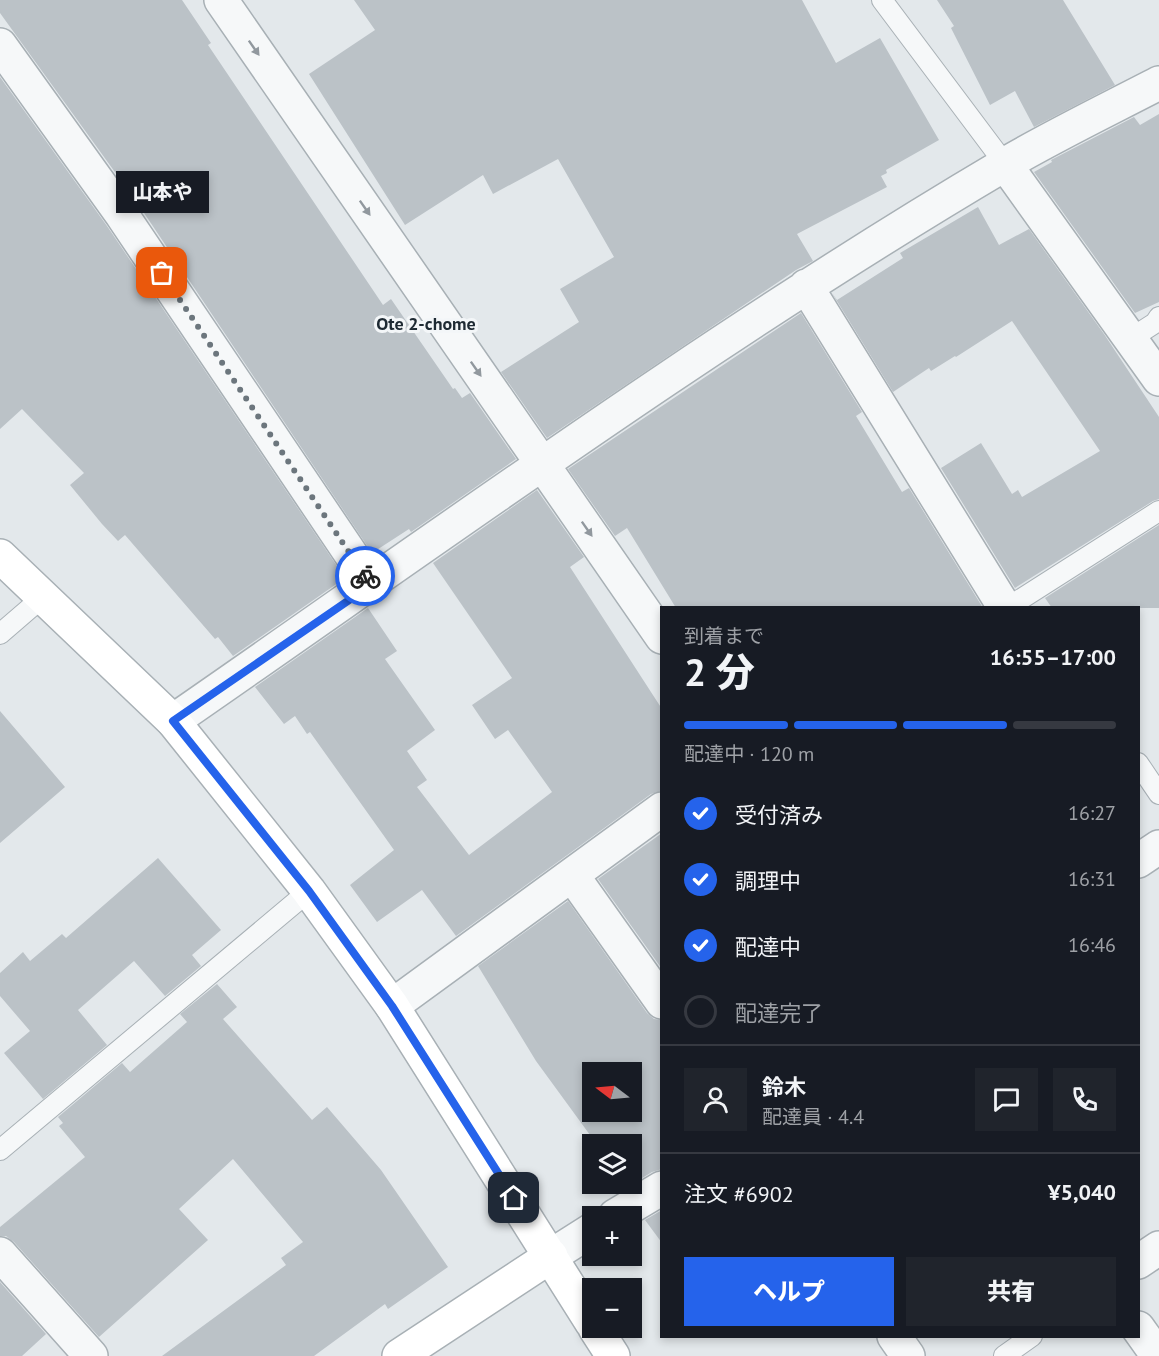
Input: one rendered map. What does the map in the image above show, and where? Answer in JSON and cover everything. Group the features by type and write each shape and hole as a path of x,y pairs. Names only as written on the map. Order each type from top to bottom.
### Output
{"street":[{"path":"221,0 660,634"},
{"path":"0,45 123,215 371,585"},
{"path":"173,721 806,286 1005,164 1159,83"},
{"path":"1005,164 1159,379"},
{"path":"806,286 1018,605"},
{"path":"0,556 173,721 309,891 392,1006 582,1307"},
{"path":"392,1006 660,810"},
{"path":"1140,860 1159,847"},
{"path":"572,875 660,999"},
{"path":"632,1206 660,1189"},
{"path":"399,1356 582,1236"},
{"path":"1140,1261 1159,1248"},
{"path":"0,1254 91,1356"},
{"path":"1140,1331 1158,1356"},
{"path":"601,1338 613,1356"},
{"path":"895,1338 908,1356"}],"lane":[{"path":"882,0 1005,164"},
{"path":"1130,339 1155,323 1159,317"},
{"path":"1018,605 1159,511"},
{"path":"0,634 44,596"},
{"path":"1140,766 1159,794"},
{"path":"0,1150 309,891"},
{"path":"1004,1356 1029,1338"}],"building":[{"path":"0,0 182,0 211,43 208,45 383,305 391,299 453,389 455,388 462,398 470,393 516,459 411,532 409,529 372,553 138,204 0,13"},
{"path":"354,0 802,0 836,63 880,38 939,140 886,170 887,173 881,176 887,187 797,234 813,261 796,270 547,438 501,372 579,322 560,289 614,257 558,159 493,194 483,175 405,225 309,74 375,30"},
{"path":"937,0 1063,0 1115,85 1034,127 1015,91 990,105 951,28 954,26"},
{"path":"0,77 107,226 345,578 233,656 218,637 215,639 125,535 118,541 102,524 70,485 84,473 22,409 0,429"},
{"path":"1159,114 1159,302 1135,313 1034,172 1052,162 1051,160 1134,117 1140,125"},
{"path":"978,207 999,245 1029,229 1104,334 1159,417 1159,499 1015,588 941,468 981,443 1012,494 1018,490 1022,497 1100,451 1012,321 956,357 931,371 929,368 893,392 832,293 837,300 903,258 900,253"},
{"path":"801,313 862,412 856,416 902,492 909,488 982,606 675,606 627,528 615,536 568,469"},
{"path":"537,490 584,557 570,567 660,706 660,792 651,794 456,936 422,890 377,922 350,885 394,850 310,732 307,734 295,716 284,724 255,687 368,608 397,651 385,659 435,730 407,751 427,780 417,787 469,855 552,792 508,730 495,739 472,705 512,678 433,563"},
{"path":"1159,525 1159,608 1051,606 1045,598"},
{"path":"0,711 65,787 0,843"},
{"path":"660,834 660,966 598,879"},
{"path":"158,858 221,930 192,955 201,966 165,996 134,961 78,1010 107,1045 43,1099 4,1053 30,1031 0,996 0,973 23,952 30,961 62,934 66,938"},
{"path":"568,901 647,1013 654,1019 660,1020 660,1170 642,1178 642,1134 589,1134 536,1061 478,966"},
{"path":"217,984 237,1007 223,1019 312,1120 327,1107 381,1170 448,1267 388,1309 385,1304 314,1356 162,1356 286,1265 281,1258 303,1242 233,1159 179,1209 208,1240 99,1337 14,1242 6,1236 0,1236 0,1227 85,1157 59,1126 63,1123 58,1117 122,1063 130,1072 187,1022 180,1014"},
{"path":"660,1211 660,1240 645,1220"},
{"path":"0,1282 46,1334 22,1356 0,1356"}],"way so far":[{"path":"162,273 365,576"}],"place":[{"name":"山本や","path":"162,273"}],"district":[{"name":"Ote 2-chome","path":"426,324"}],"route":[{"path":"365,576 371,585 173,721 309,891 392,1006 514,1198"}]}
